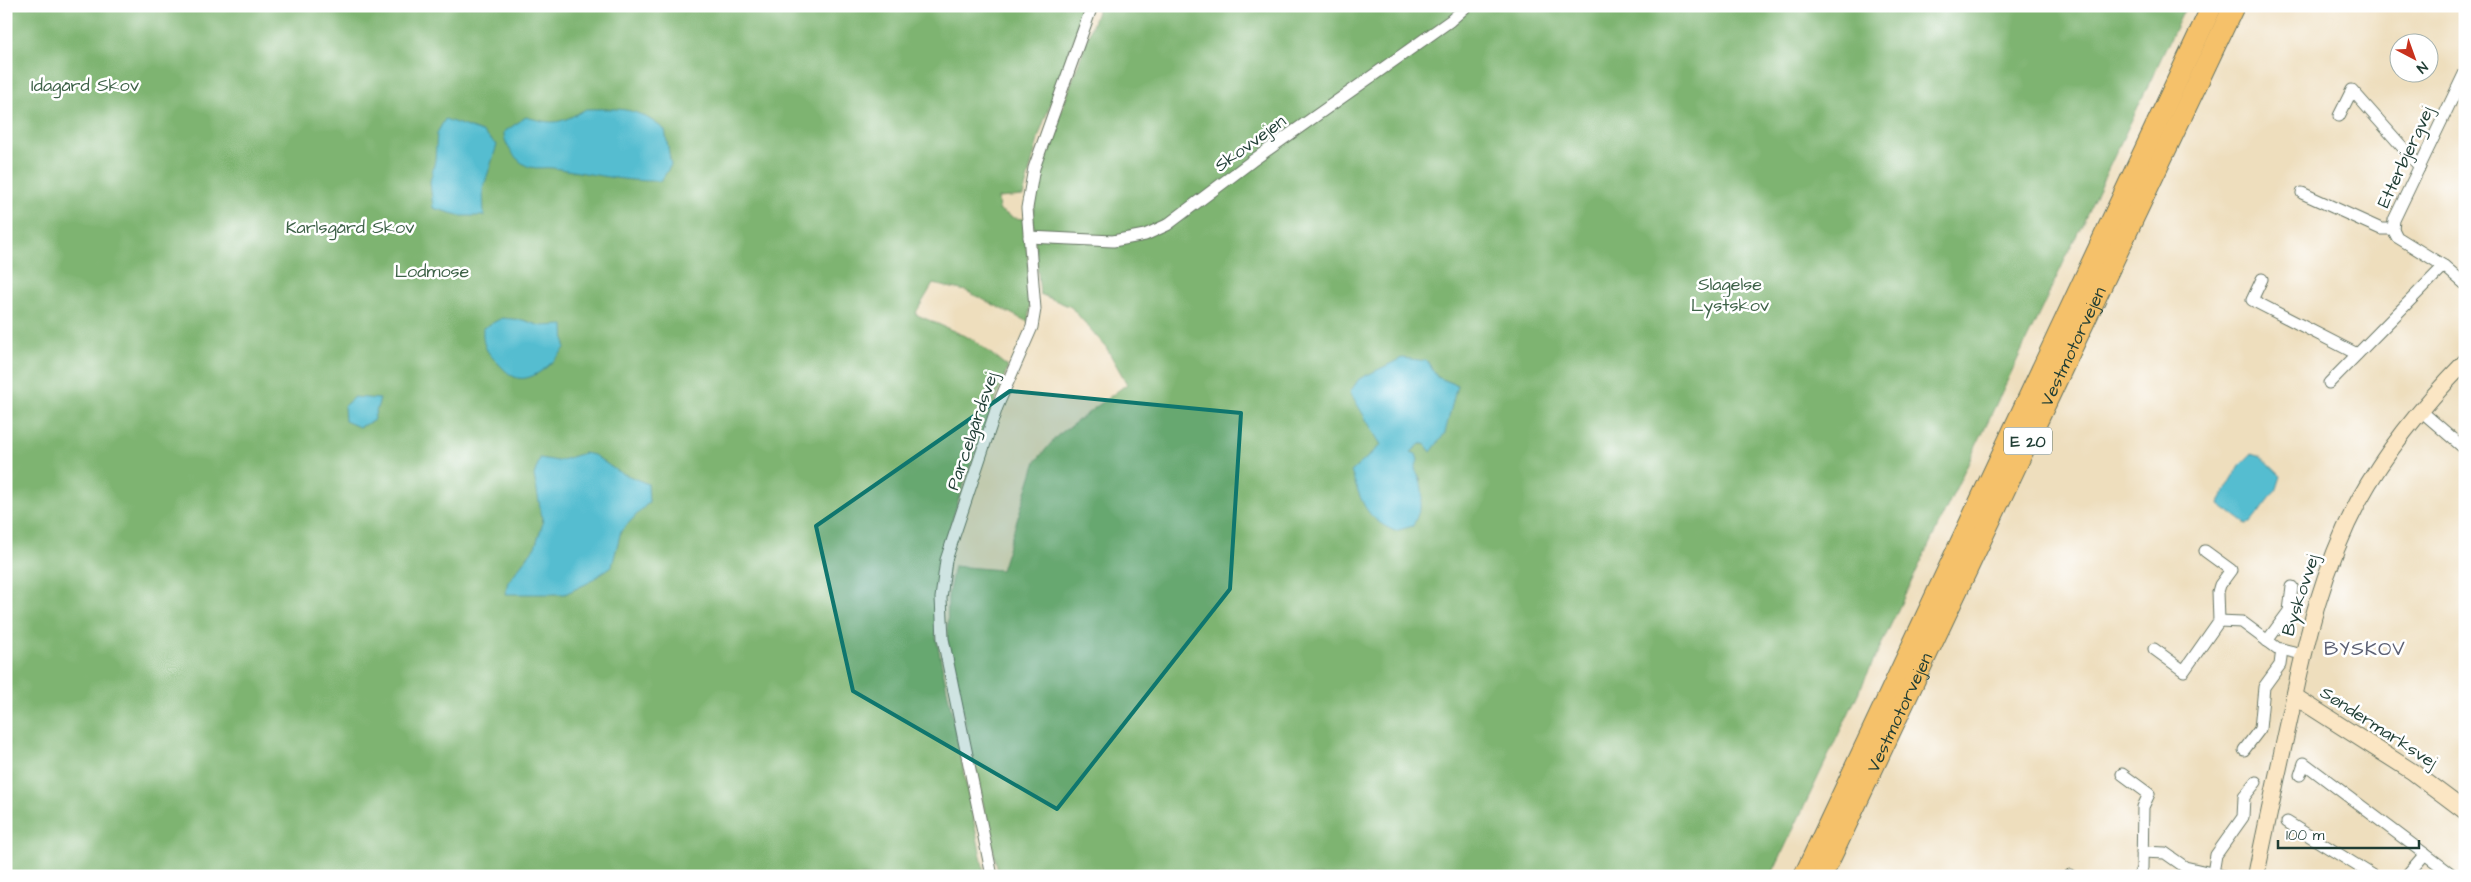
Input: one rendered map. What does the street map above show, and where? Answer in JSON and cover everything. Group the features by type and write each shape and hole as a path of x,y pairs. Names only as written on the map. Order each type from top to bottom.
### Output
{"highway":[{"name":"Vestmotorvejen","path":"1804,876 2212,6"},
{"name":"Vestmotorvejen","path":"1822,876 2234,6"}],"main road":[{"name":"Byskovvej","path":"2256,876 2302,654 2322,585 2359,500 2385,458 2420,410 2465,362"},
{"name":"Søndermarksvej","path":"2294,696 2413,772 2465,811"}],"street":[{"name":"Parcelgårdsvej","path":"992,876 943,639 941,598 946,560 991,425 1013,366 1032,327 1035,309 1027,208 1034,168 1092,6"},
{"name":"Skovvejen","path":"1029,237 1113,241 1145,235 1167,225 1252,161 1423,41 1467,6"},
{"name":"Etterbjergvej","path":"2465,72 2394,220 2393,229 2397,237 2444,266 2465,284"},
{"path":"2339,116 2352,90 2420,167"},
{"path":"2302,193 2381,229 2393,229"},
{"path":"2328,383 2444,266"},
{"path":"2262,280 2252,300 2357,354"},
{"path":"2420,410 2465,449"},
{"path":"2154,649 2184,671 2219,621 2218,592 2220,585 2232,570 2205,550"},
{"path":"2267,641 2289,611 2292,587"},
{"path":"2219,621 2242,622 2267,641 2282,649 2302,654"},
{"path":"2244,750 2260,728 2264,687 2280,665 2282,649"},
{"path":"2300,775 2304,763 2454,876"},
{"path":"2122,774 2149,794 2143,807 2142,852 2139,876"},
{"path":"2213,873 2216,855 2243,817 2244,797 2256,782"},
{"path":"2287,822 2374,876"},
{"path":"2142,852 2165,853 2184,867 2225,876"},
{"path":"2406,876 2425,854"}],"highlighted area":[{"path":"1010,391 1241,413 1230,589 1057,809 853,691 816,526"}],"green space":[{"path":"6,6 1086,6 1040,132 1023,196 998,198 999,210 1014,218 1024,219 1031,294 1028,322 966,291 933,284 915,314 972,339 1008,367 956,507 941,565 935,604 936,636 985,876 6,876"},
{"name":"Slagelse Lystskov","path":"1099,6 2186,6 1771,876 999,876 947,639 948,596 954,566 1001,570 1036,461 1057,436 1127,384 1106,347 1071,307 1040,294 1033,220 1037,179","holes":["1427,361 1437,377 1457,385 1431,452 1425,444 1420,444 1411,452 1415,469 1421,481 1351,472 1381,445"]}],"water":[{"path":"586,109 628,110 645,117 665,130 671,165 661,181 634,180 553,168 530,167 516,158 504,137 504,132 526,117 557,122"},
{"path":"445,119 482,132 497,145 483,189 484,216 461,216 433,208 430,182 435,160 437,133"},
{"path":"502,318 523,320 541,326 564,325 565,348 555,360 533,376 518,378 511,375 490,354 483,338 483,328"},
{"path":"1402,358 1427,361 1437,377 1457,385 1445,433 1431,452 1425,444 1420,444 1411,452 1416,454 1418,460 1415,469 1421,485 1421,504 1413,526 1395,531 1370,514 1365,507 1351,472 1381,445 1350,392 1359,379"},
{"path":"354,397 380,399 373,421 359,427 345,421 344,406"},
{"path":"584,453 594,455 617,471 648,484 649,502 621,531 612,566 588,583 565,594 505,594 508,582 535,547 543,523 534,475 540,458 558,461"},
{"path":"2251,454 2261,457 2281,476 2277,489 2251,523 2246,524 2219,504 2240,465"}],"district":[{"name":"BYSKOV","path":"2365,648"}],"park label":[{"name":"Idagård Skov","path":"85,85"},
{"name":"Karlsgård Skov","path":"350,227"},
{"name":"Lodmose","path":"432,271"}]}
